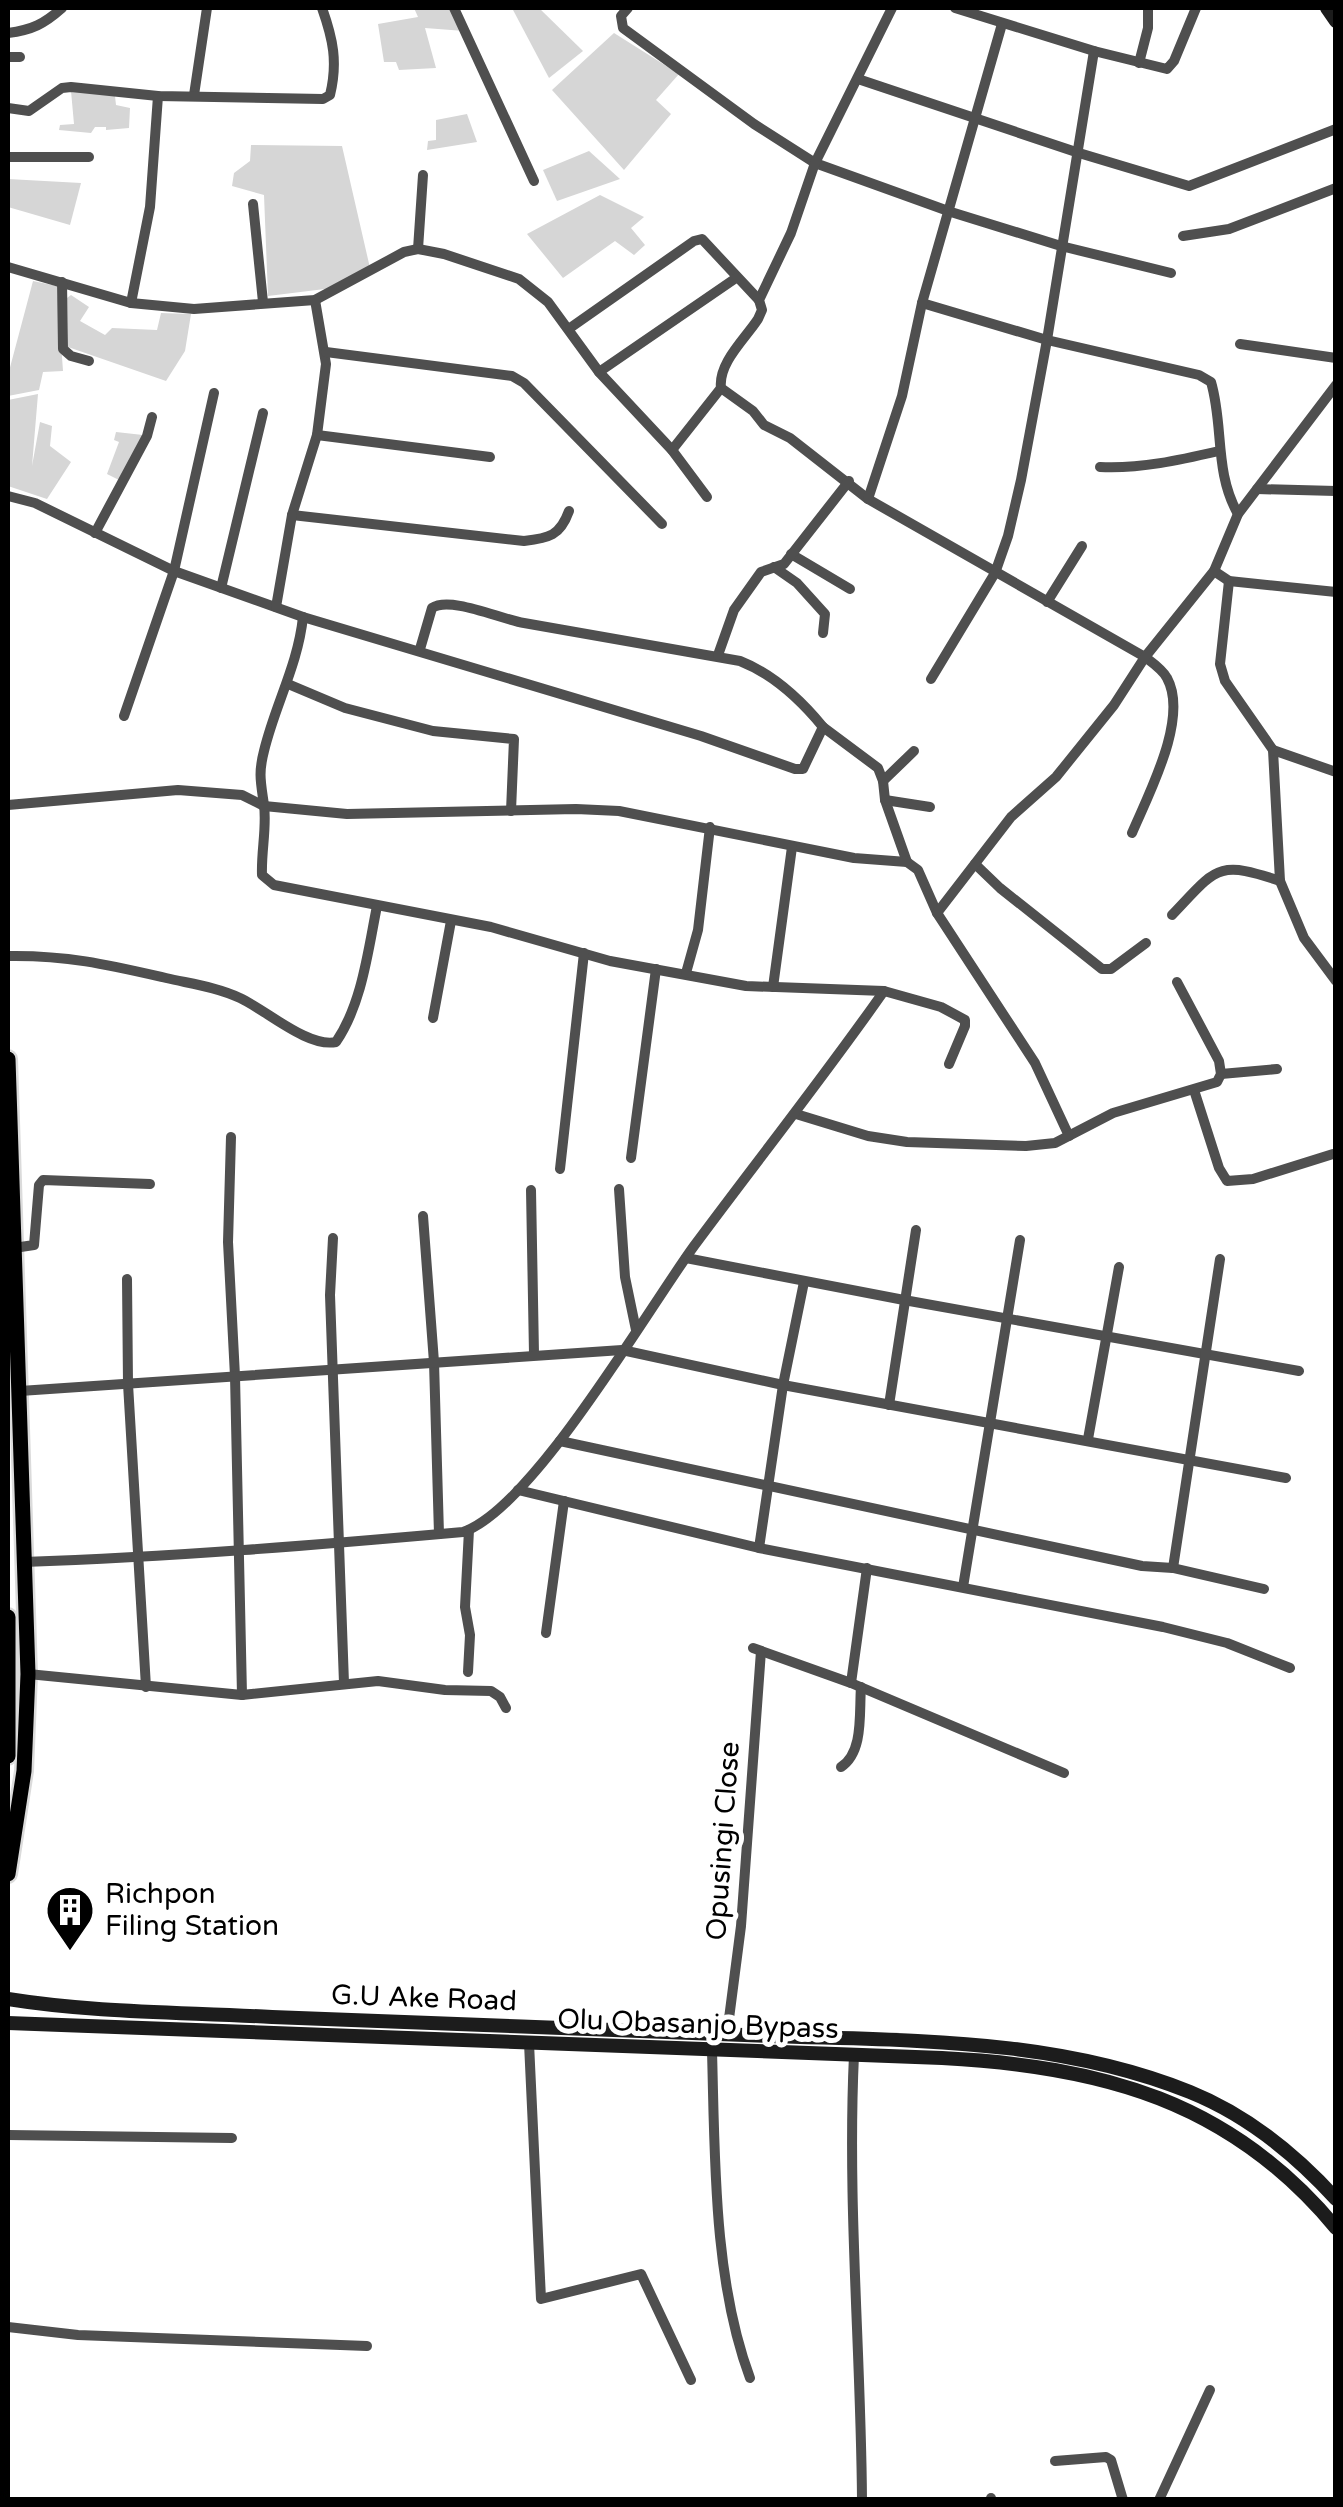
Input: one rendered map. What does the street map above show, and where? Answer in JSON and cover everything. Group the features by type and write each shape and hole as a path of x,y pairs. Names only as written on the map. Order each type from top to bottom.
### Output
{"main road":[{"path":"1328,8 1336,20"},
{"path":"8,1059 11,1254 20,1391 28,1674 24,1771 8,1874"},
{"path":"8,1617 8,1756"},
{"name":"G.U Ake Road","path":"8,1999 93,2008 997,2045 1078,2058 1194,2093 1234,2114 1298,2160 1336,2199"},
{"name":"Olu Obasanjo Bypass","path":"8,2023 995,2060 1080,2075 1145,2092 1212,2122 1270,2160 1336,2228"}],"street":[{"path":"8,33 47,23 62,8"},
{"path":"194,95 208,8"},
{"path":"8,108 29,111 62,88 71,87 158,96 322,99 330,95 335,48 322,8"},
{"path":"454,8 534,181"},
{"path":"628,8 622,16 623,28 754,124 815,163 950,212 1006,226 1061,246 1171,273"},
{"path":"760,300 792,233 815,163 892,8"},
{"path":"955,8 1094,52 1166,69 1174,60 1196,8"},
{"path":"1139,63 1148,28 1148,8"},
{"path":"868,498 902,396 922,303 1002,24"},
{"path":"931,679 995,573 1021,480 1094,52"},
{"path":"8,56 20,57"},
{"path":"858,78 1189,186 1336,129"},
{"path":"130,304 150,207 158,96"},
{"path":"8,156 89,157"},
{"path":"418,249 423,175"},
{"path":"1182,236 1229,229 1336,188"},
{"path":"253,204 262,302"},
{"path":"570,328 702,239 760,300 762,310 724,367 721,388 672,450"},
{"path":"8,267 130,304 194,308 315,300 404,252 418,249 444,254 519,280 548,302 600,372 672,450 707,498"},
{"path":"600,372 736,278"},
{"path":"62,282 63,349 71,356 89,360"},
{"path":"276,607 292,515 317,436 326,352 315,300"},
{"path":"922,303 1210,382 1219,450 1229,497 1238,514"},
{"path":"1240,344 1336,358"},
{"path":"326,352 512,376 524,382 662,524"},
{"path":"937,913 1011,817 1056,777 1114,705 1145,656 1214,571 1238,514 1336,385"},
{"path":"721,388 764,424 790,438 868,498 1145,656 1166,675 1176,713 1132,833"},
{"path":"124,716 174,571 214,393"},
{"path":"221,588 263,413"},
{"path":"95,533 147,436 152,417"},
{"path":"317,436 490,457"},
{"path":"1100,467 1174,462 1219,450"},
{"path":"718,655 734,610 761,572 784,564 849,481"},
{"path":"1257,488 1336,491"},
{"path":"8,496 35,503 174,571 304,617 701,736 795,769 808,764 823,727"},
{"path":"292,515 524,541 551,538 563,528 569,512"},
{"path":"1047,602 1082,546"},
{"path":"791,554 850,589"},
{"path":"774,567 826,614 824,633"},
{"path":"1214,571 1229,582 1336,592"},
{"path":"1229,582 1220,664 1225,680 1273,750 1280,881 1304,938 1336,981"},
{"path":"420,650 432,608 440,602 451,602 524,624 718,655 761,669 805,705 823,727 878,768 884,800 906,862"},
{"path":"304,617 300,645 260,772 264,806 262,875 274,885 504,930 584,953 746,986 884,991 941,1007 965,1020 949,1064"},
{"path":"288,684 345,708 433,731 514,739 511,811"},
{"path":"1273,750 1336,772"},
{"path":"883,781 914,752"},
{"path":"8,804 178,790 242,795 264,806 347,814 619,811 854,858 906,862 918,870 937,913 1035,1062 1069,1136"},
{"path":"884,800 930,807"},
{"path":"686,973 698,930 710,828"},
{"path":"773,987 792,846"},
{"path":"975,864 1102,969 1111,969 1146,943"},
{"path":"1172,915 1210,876 1223,869 1249,870 1280,881"},
{"path":"8,956 88,959 208,986 242,999 285,1026 328,1044 336,1042 343,1032 358,997 377,906"},
{"path":"433,1018 452,921"},
{"path":"560,1169 584,953"},
{"path":"630,1158 656,969"},
{"path":"796,1114 868,1136 907,1142 1026,1146 1055,1143 1113,1113 1217,1082 1221,1074 1205,1030 1177,982"},
{"path":"24,1562 138,1558 439,1534 481,1526 560,1441 686,1258 884,991"},
{"path":"1221,1074 1277,1069"},
{"path":"1194,1090 1219,1168 1227,1181 1253,1180 1333,1154"},
{"path":"231,1137 228,1242 242,1695"},
{"path":"11,1254 34,1245 39,1184 43,1180 150,1184"},
{"path":"619,1188 625,1277 636,1330"},
{"path":"531,1190 534,1354"},
{"path":"424,1216 434,1362 439,1534"},
{"path":"889,1405 916,1230"},
{"path":"333,1238 330,1294 344,1683"},
{"path":"963,1587 1020,1240"},
{"path":"686,1258 1299,1370"},
{"path":"1173,1568 1220,1259"},
{"path":"1088,1439 1120,1267"},
{"path":"126,1279 128,1384 146,1687"},
{"path":"758,1548 783,1385 804,1282"},
{"path":"20,1391 622,1350 783,1385 1286,1478"},
{"path":"560,1441 1142,1566 1173,1568 1264,1588"},
{"path":"518,1490 758,1548 1211,1639 1290,1668"},
{"path":"546,1633 564,1501"},
{"path":"468,1672 470,1635 465,1607 469,1530"},
{"path":"841,1766 852,1760 856,1747 856,1685 868,1568"},
{"name":"Opusingi Close","path":"726,2034 741,1926 757,1650 856,1685"},
{"path":"28,1674 242,1695 378,1680 445,1690 490,1691 500,1697 506,1708"},
{"path":"856,1685 1064,1773"},
{"path":"528,2042 541,2300 642,2274 691,2380"},
{"path":"712,2051 716,2168 729,2299 738,2348 750,2378"},
{"path":"854,2054 852,2203 862,2500"},
{"path":"8,2135 232,2138"},
{"path":"8,2328 78,2335 367,2346"},
{"path":"1160,2500 1210,2390"},
{"path":"1055,2462 1106,2457 1111,2460 1123,2500"}],"shaded area":[{"path":"414,8 452,8 464,31 425,28 436,68 399,70 396,62 384,62 378,24 418,17"},
{"path":"512,8 539,8 583,51 549,78"},
{"path":"614,33 679,74 656,100 671,114 624,170 552,90"},
{"path":"71,91 115,96 116,105 130,108 129,128 95,127 91,133 59,130 60,125 74,124"},
{"path":"467,114 477,142 427,150 428,141 436,140 436,120"},
{"path":"251,145 342,146 370,268 333,288 268,296 264,195 232,186 234,173 250,161"},
{"path":"589,151 620,179 557,201 543,170"},
{"path":"8,179 81,183 70,225 8,207"},
{"path":"600,195 644,217 631,228 645,245 634,255 615,241 563,278 527,234"},
{"path":"33,281 57,286 63,371 43,372 39,390 8,396 8,375"},
{"path":"71,295 89,307 80,321 105,335 112,328 157,330 161,313 191,314 185,351 166,381 68,347 67,298"},
{"path":"38,394 32,466 40,422 52,426 50,446 71,462 47,499 8,486 8,400"},
{"path":"116,432 143,435 121,481 107,474 119,442 114,440"}],"place":[{"name":"Richpon Filing Station","path":"70,1952"}]}
